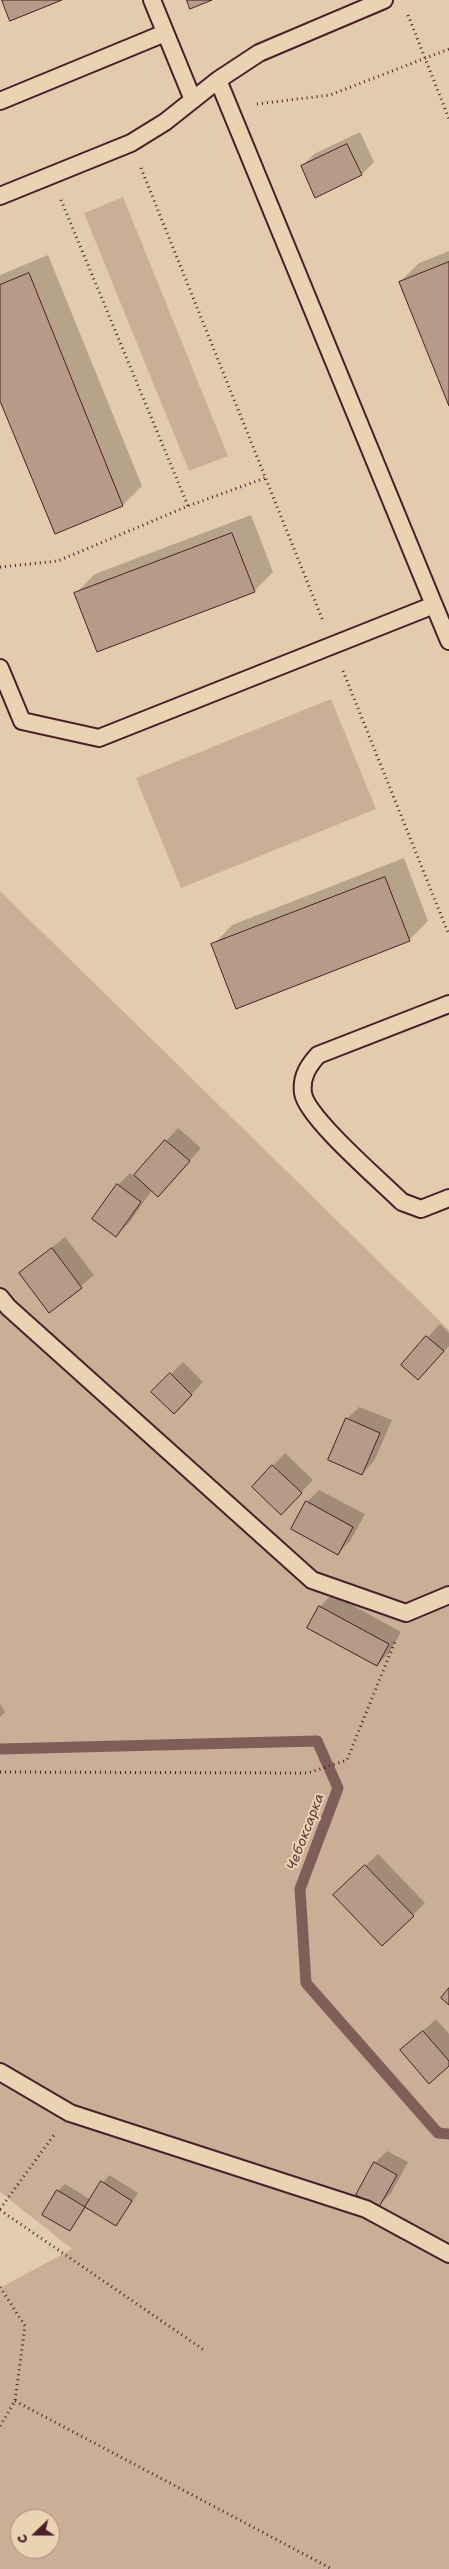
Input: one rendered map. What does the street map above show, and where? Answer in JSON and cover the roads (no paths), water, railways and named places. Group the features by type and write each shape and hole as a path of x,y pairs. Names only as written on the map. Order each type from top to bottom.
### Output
{"lane":[{"path":"152,0 193,100"},
{"path":"0,196 131,142 165,122 218,80 276,45 384,0"},
{"path":"0,101 165,33"},
{"path":"218,80 449,641"},
{"path":"0,668 22,721 99,738 434,606"},
{"path":"449,1004 318,1055 306,1068 303,1093 314,1115 402,1202 421,1209 449,1198"},
{"path":"0,1297 8,1307 312,1580 406,1613 449,1595"},
{"path":"0,2072 70,2113 366,2209 449,2254"}],"waterway":[{"name":"Чебоксарка","path":"0,1749 317,1741 338,1788 300,1889 306,1983 438,2133 449,2134"}]}
